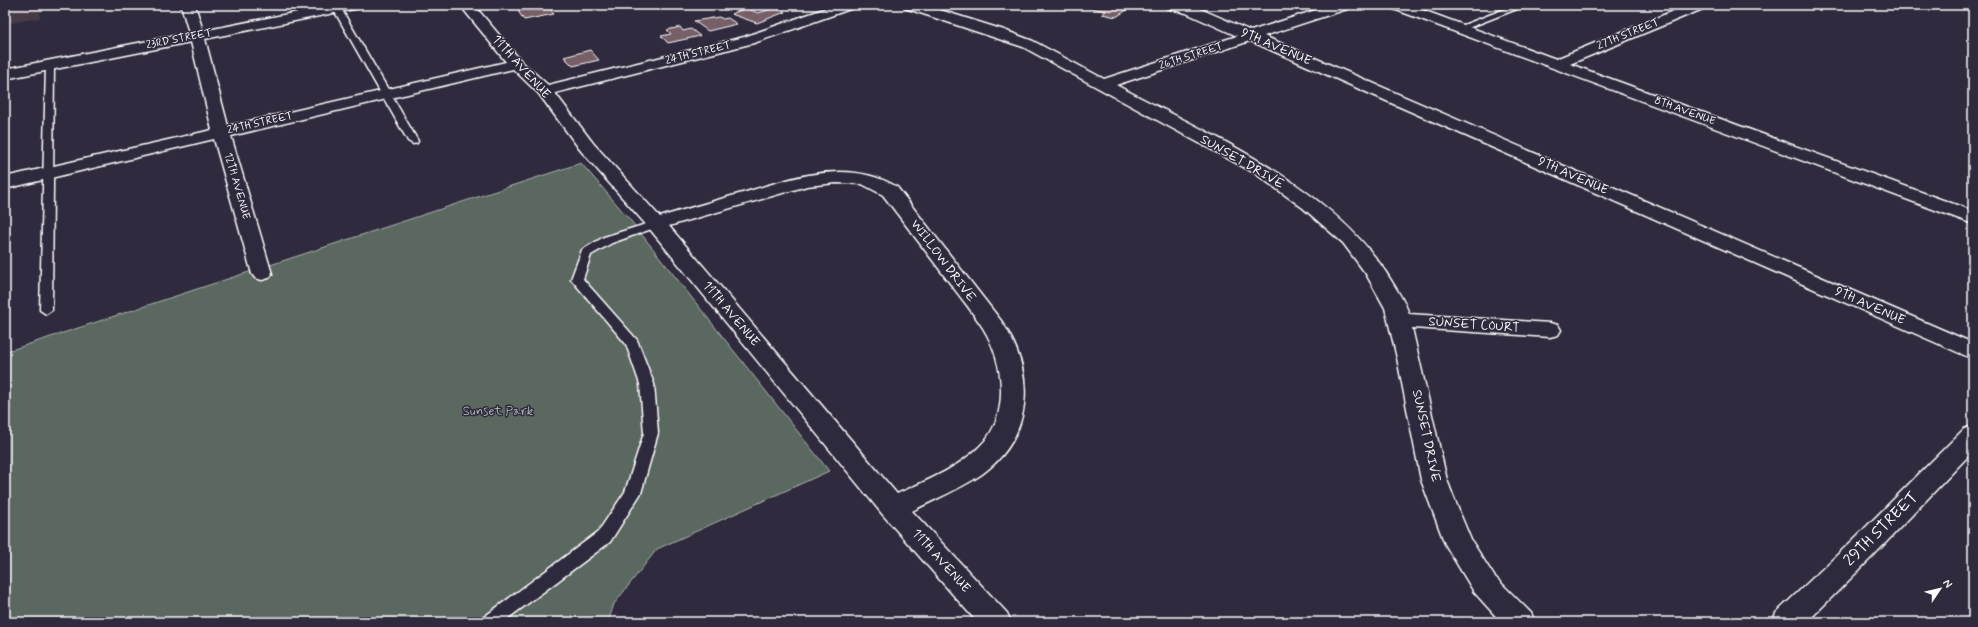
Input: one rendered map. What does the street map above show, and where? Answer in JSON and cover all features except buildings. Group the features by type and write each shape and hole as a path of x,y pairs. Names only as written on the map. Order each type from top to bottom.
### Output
{"street":[{"name":"12TH AVENUE","path":"188,5 198,35 221,132 262,274"},
{"name":"23RD STREET","path":"5,74 336,7 354,5"},
{"name":"11TH AVENUE","path":"467,5 516,64 545,91 587,147 656,224 893,508 996,622"},
{"name":"24TH STREET","path":"545,91 748,40 848,5"},
{"name":"SUNSET DRIVE","path":"910,5 999,33 1028,44 1104,84 1262,170 1310,204 1350,239 1376,273 1384,291 1396,308 1410,358 1434,480 1444,511 1459,544 1484,584 1520,622"},
{"name":"9TH AVENUE","path":"1172,5 1191,10 1973,352"},
{"name":"26TH STREET","path":"1104,84 1345,5"},
{"name":"8TH AVENUE","path":"1396,5 1973,218"},
{"name":"27TH STREET","path":"1556,64 1688,6"},
{"name":"24TH STREET","path":"5,183 516,64"},
{"name":"WILLOW DRIVE","path":"656,224 806,180 811,181 841,177 856,178 870,180 890,191 994,327 1005,346 1013,372 1014,400 1009,423 1001,438 990,453 974,466 955,477 893,508"},
{"name":"SUNSET COURT","path":"1399,320 1550,330"},
{"name":"29TH STREET","path":"1787,622 1863,548 1973,435"}],"lane":[{"path":"1460,28 1523,5"},
{"path":"336,7 414,142"},
{"path":"46,310 50,65"},
{"path":"490,622 604,537 633,493 651,433 647,384 632,343 577,279 586,253 608,240 656,224"}],"shaded area":[{"path":"5,5 41,5 40,18 5,24"}],"green space":[{"name":"Sunset Park","path":"581,163 631,221 829,471 657,549 614,604 608,622 5,622 5,352"}]}
